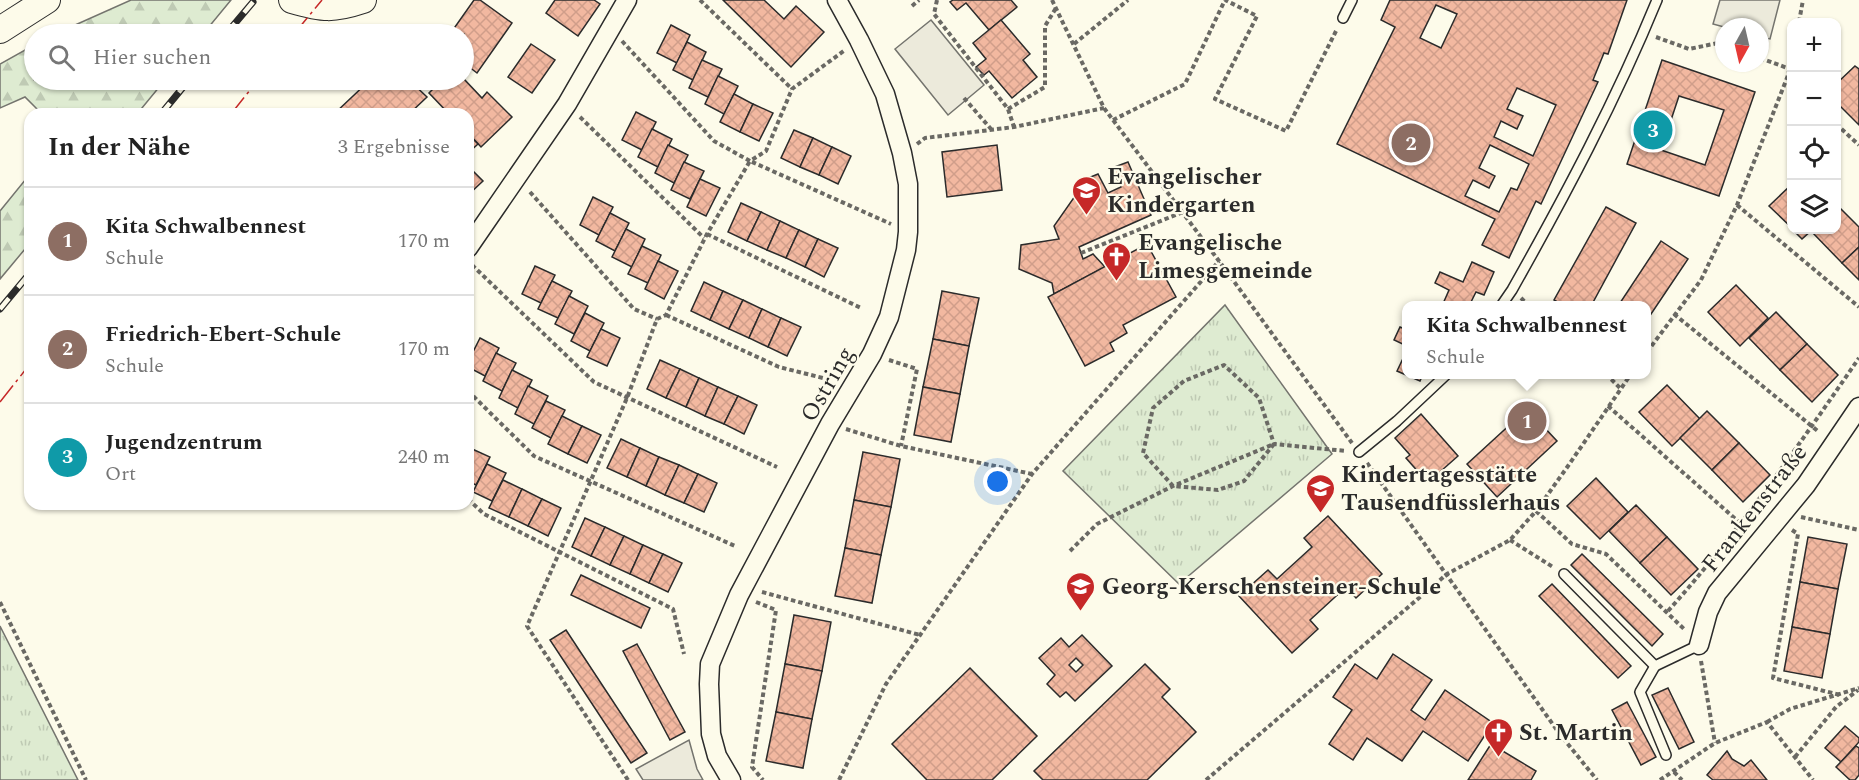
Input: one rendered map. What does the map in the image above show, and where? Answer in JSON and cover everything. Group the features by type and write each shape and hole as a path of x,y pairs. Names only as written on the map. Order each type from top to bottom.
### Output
{"main road":[{"path":"0,30 47,0"},
{"path":"292,0 320,8 333,8 363,0"}],"street":[{"path":"474,240 567,104 627,0"},
{"name":"Ostring","path":"731,780 717,756 711,734 710,664 741,591 830,424 872,354 890,317 906,250 908,184 902,153 885,94 837,0"},
{"name":"Frankenstraße","path":"1699,645 1708,612 1717,592 1806,485 1859,407"}],"lane":[{"path":"1343,18 1352,0"},
{"path":"1504,301 1570,185 1644,32 1657,0"},
{"path":"1359,452 1443,379"},
{"path":"1564,574 1654,666"},
{"path":"1666,755 1640,692 1654,666 1699,645"}],"path":[{"path":"700,0 792,89"},
{"path":"912,6 919,0"},
{"path":"937,0 934,14 1008,109 1014,126"},
{"path":"902,153 925,138 992,130 1104,108 1052,0"},
{"path":"1074,44 1128,0"},
{"path":"1113,120 1185,84 1226,0 1257,16 1215,99 1286,131 1343,18"},
{"path":"1800,18 1803,0"},
{"path":"1008,109 1045,87 1045,26 1056,8"},
{"path":"612,29 714,141 750,161 908,232"},
{"path":"1644,32 1689,49 1715,44"},
{"path":"628,780 527,626 627,398 657,319 666,315 705,236 750,161 766,151 792,89 859,40"},
{"path":"1769,61 1787,68"},
{"path":"1651,346 1701,280 1737,205 1787,78"},
{"path":"964,98 992,130"},
{"path":"567,104 705,236 861,308"},
{"path":"1838,126 1859,145"},
{"path":"518,178 634,309 657,319"},
{"path":"1737,205 1859,307"},
{"path":"1081,253 1183,212"},
{"path":"839,780 885,684 1032,474 1220,261"},
{"path":"474,267 594,382 777,467"},
{"path":"1674,314 1810,427 1835,442"},
{"path":"666,315 779,367 827,379"},
{"path":"872,354 917,369 901,446"},
{"path":"1536,511 1572,544 1606,554 1668,611 1702,573 1740,523 1859,358"},
{"path":"1224,365 1258,398 1274,444 1244,481 1218,490 1173,486 1143,453 1153,408 1184,381 1224,365"},
{"path":"1610,379 1621,388"},
{"path":"1206,780 1447,574 1510,540 1536,511 1628,379"},
{"path":"474,397 534,456 735,546"},
{"path":"1608,406 1760,540"},
{"path":"830,424 901,446 1032,474"},
{"path":"1070,551 1097,524 1173,486 1274,444 1359,452"},
{"path":"474,505 483,514 673,609 684,654"},
{"path":"1780,516 1859,530"},
{"path":"1780,516 1798,534 1773,678 1840,695"},
{"path":"1510,540 1564,574"},
{"path":"741,591 920,635"},
{"path":"741,591 776,610 752,767 763,780"},
{"path":"0,602 86,780"},
{"path":"1699,645 1715,743"},
{"path":"1660,780 1715,743 1767,722 1790,709 1859,689"},
{"path":"1795,757 1836,707 1859,689"},
{"path":"1767,722 1814,780"}],"green space":[{"path":"131,0 231,0 211,24 77,24"},
{"path":"24,51 24,90 157,90 142,108 36,108 25,97 0,108 0,64"},
{"path":"24,181 24,250 0,279 0,211"},
{"path":"1225,305 1332,454 1179,584 1063,471"},
{"path":"0,626 78,780 0,780"}],"shaded area":[{"path":"1720,0 1780,0 1770,39 1769,18 1715,18 1715,25 1713,24"},
{"path":"931,20 984,85 948,115 895,49"},
{"path":"689,740 697,769 703,780 643,780 636,769"}],"building":[{"path":"474,0 480,0 512,23 477,73 474,71 474,24 457,24"},
{"path":"555,0 594,0 600,4 578,36 546,13"},
{"path":"723,0 764,0 784,19 796,6 824,32 791,67"},
{"path":"953,0 1011,0 1017,7 989,30 966,3 957,10 950,2"},
{"path":"1390,0 1627,0 1608,54 1604,53 1593,80 1598,82 1541,204 1536,201 1509,258 1482,245 1495,219 1337,144 1395,27 1381,20","holes":["1436,5 1457,14 1441,48 1420,38","1517,88 1556,105 1533,156 1494,137 1501,121 1517,129 1523,116 1507,109","1490,145 1529,164 1517,190 1511,188 1499,212 1465,196 1473,180 1489,188 1495,176 1479,168"]},
{"path":"1001,20 1030,54 1023,60 1037,77 1012,98 989,71 984,75 976,67 986,59 973,43"},
{"path":"671,25 690,35 677,63 657,53"},
{"path":"687,42 706,52 693,80 673,70"},
{"path":"531,44 555,60 532,93 508,77"},
{"path":"702,60 722,69 708,97 689,88"},
{"path":"1662,60 1755,92 1719,196 1627,164","holes":["1679,96 1724,110 1705,165 1661,150"]},
{"path":"1855,66 1859,69 1859,125 1841,107 1841,79"},
{"path":"718,76 738,86 724,114 705,104"},
{"path":"359,90 420,90 427,97 415,108 340,108"},
{"path":"432,90 474,90 482,98 487,92 512,117 481,147 474,139 474,108 443,108 429,93"},
{"path":"734,94 753,104 740,132 720,122"},
{"path":"753,104 773,113 759,141 740,132"},
{"path":"636,112 656,122 642,150 622,140"},
{"path":"652,129 672,139 658,167 638,157"},
{"path":"794,130 813,138 800,167 781,158"},
{"path":"813,138 832,147 819,175 800,167"},
{"path":"668,145 688,155 674,183 655,173"},
{"path":"997,145 1002,190 947,197 942,152"},
{"path":"832,147 851,156 838,184 819,175"},
{"path":"684,162 704,171 690,199 671,190"},
{"path":"1128,162 1151,215 1079,247 1083,259 1093,254 1105,267 1054,294 1052,283 1019,269 1021,245 1059,239 1054,226 1075,196 1084,191 1081,181 1098,174 1108,193 1121,187 1112,168"},
{"path":"474,172 483,181 474,189"},
{"path":"700,179 720,188 706,216 687,207"},
{"path":"1787,189 1787,223 1769,206"},
{"path":"593,197 613,207 599,235 580,225"},
{"path":"741,203 761,212 747,241 728,232"},
{"path":"1606,207 1636,223 1594,301 1554,300"},
{"path":"1841,209 1859,227 1859,247 1842,263 1814,234 1841,234"},
{"path":"761,212 780,221 767,250 747,241"},
{"path":"610,213 629,223 615,251 596,241"},
{"path":"780,221 799,230 786,258 767,250"},
{"path":"626,229 645,239 632,267 612,257"},
{"path":"799,230 818,239 805,267 786,258"},
{"path":"1797,234 1808,234 1802,239"},
{"path":"818,239 838,248 824,277 805,267"},
{"path":"1661,241 1688,259 1651,314 1651,301 1621,301"},
{"path":"1147,244 1176,297 1123,325 1127,333 1110,343 1114,351 1085,366 1048,297"},
{"path":"642,246 661,255 648,283 628,274"},
{"path":"1859,247 1859,280 1842,263"},
{"path":"658,261 678,271 664,299 645,289"},
{"path":"1472,262 1494,272 1484,295 1476,292 1472,301 1444,301 1449,290 1435,283 1440,272 1463,282"},
{"path":"535,266 555,275 541,303 522,294"},
{"path":"552,281 572,291 558,318 538,309"},
{"path":"704,282 723,291 710,320 691,311"},
{"path":"1736,285 1768,318 1740,346 1708,312"},
{"path":"723,291 743,300 729,329 710,320"},
{"path":"942,291 979,298 969,346 933,339"},
{"path":"569,296 588,306 574,334 555,324"},
{"path":"743,300 762,309 749,338 729,329"},
{"path":"762,309 781,318 768,347 749,338"},
{"path":"1776,312 1807,344 1780,370 1749,338"},
{"path":"585,313 604,323 590,351 571,341"},
{"path":"781,318 801,327 787,356 768,347"},
{"path":"1400,327 1402,328 1402,344 1394,340"},
{"path":"601,329 620,338 607,366 587,357"},
{"path":"480,338 499,348 485,376 474,370 474,350"},
{"path":"933,339 969,346 960,394 923,387"},
{"path":"1807,344 1838,375 1812,402 1780,370"},
{"path":"496,353 516,363 502,391 483,381"},
{"path":"660,360 680,369 666,398 647,389"},
{"path":"1402,360 1402,373 1397,371"},
{"path":"680,369 699,378 686,407 666,398"},
{"path":"512,370 532,380 518,408 499,398"},
{"path":"699,378 718,387 705,416 686,407"},
{"path":"1667,385 1700,419 1672,446 1639,412"},
{"path":"528,386 548,396 534,424 515,414"},
{"path":"718,387 738,396 724,424 705,416"},
{"path":"923,387 960,394 951,442 914,435"},
{"path":"738,396 757,405 744,434 724,424"},
{"path":"546,401 565,410 551,438 532,428"},
{"path":"1527,409 1557,441 1497,497 1467,464"},
{"path":"1707,411 1739,443 1712,470 1680,438"},
{"path":"1421,414 1458,456 1432,479 1424,470 1420,474 1406,458 1410,455 1395,438"},
{"path":"562,416 582,426 568,454 548,444"},
{"path":"582,426 601,435 587,463 568,454"},
{"path":"621,439 640,448 627,477 607,468"},
{"path":"1739,443 1770,475 1743,502 1712,470"},
{"path":"640,448 659,457 646,486 627,477"},
{"path":"474,450 490,457 476,485 474,484"},
{"path":"863,452 900,459 891,507 854,500"},
{"path":"659,457 679,465 665,495 646,486"},
{"path":"487,464 506,473 492,501 474,492"},
{"path":"679,465 698,474 684,503 665,495"},
{"path":"698,474 717,483 704,512 684,503"},
{"path":"1596,478 1628,512 1600,539 1567,506"},
{"path":"503,480 522,489 509,517 489,508"},
{"path":"522,489 542,499 528,526 509,517"},
{"path":"542,499 561,508 548,536 528,526"},
{"path":"854,500 891,507 881,555 845,548"},
{"path":"1636,505 1667,537 1640,563 1609,531"},
{"path":"1328,516 1382,574 1356,598 1346,587 1310,620 1318,629 1292,653 1239,596 1268,570 1277,579 1312,547 1304,538"},
{"path":"585,518 605,527 591,556 572,547"},
{"path":"605,527 624,536 610,565 591,556"},
{"path":"624,536 643,545 630,574 610,565"},
{"path":"1667,537 1698,569 1671,595 1640,563"},
{"path":"1808,537 1847,544 1838,589 1800,582"},
{"path":"643,545 663,554 649,583 630,574"},
{"path":"845,548 881,555 872,603 835,596"},
{"path":"663,554 682,563 668,592 649,583"},
{"path":"1582,554 1663,634 1652,646 1571,565"},
{"path":"581,575 650,608 641,628 571,595"},
{"path":"1800,582 1838,589 1830,634 1792,627"},
{"path":"1552,584 1631,666 1618,678 1539,596"},
{"path":"794,615 831,622 822,671 785,664"},
{"path":"1792,627 1830,634 1822,678 1784,671"},
{"path":"566,630 647,753 631,763 550,640"},
{"path":"1082,635 1112,666 1075,701 1066,692 1060,697 1047,684 1055,675 1039,658 1061,638 1069,647","holes":["1076,658 1083,665 1076,672 1069,665"]},
{"path":"637,644 685,732 670,740 623,651"},
{"path":"1393,654 1432,680 1411,710 1425,720 1445,690 1493,723 1468,761 1423,731 1402,761 1367,738 1353,760 1329,744 1352,710 1333,697 1355,664 1377,679"},
{"path":"785,664 822,671 812,719 776,712"},
{"path":"1145,664 1170,689 1162,697 1196,732 1147,780 1043,780 1034,771"},
{"path":"970,668 1037,736 992,780 927,780 892,744"},
{"path":"1668,688 1694,742 1679,749 1652,695"},
{"path":"1627,702 1656,757 1641,765 1612,710"},
{"path":"776,712 812,719 803,768 766,761"},
{"path":"1845,726 1859,738 1859,742 1841,762 1825,748"},
{"name":"St. Martin","path":"1491,744 1536,771 1531,780 1468,780"},
{"path":"1856,746 1859,748 1859,775 1855,780 1850,780 1836,767"},
{"path":"1727,751 1732,759 1744,766 1751,760 1767,780 1713,780 1707,775"}],"railway":[{"path":"234,24 253,2"},
{"path":"166,108 181,90"},
{"path":"0,309 24,280"}],"power":[{"path":"302,24 322,0"},
{"path":"236,108 250,90"},
{"path":"0,402 24,372"}],"place":[{"name":"Jugendzentrum","path":"1653,130"},
{"name":"Friedrich-Ebert-Schule","path":"1411,143"},
{"name":"Evangelischer Kindergarten","path":"1086,216"},
{"name":"Evangelische Limesgemeinde","path":"1117,282"},
{"name":"Kita Schwalbennest","path":"1527,421"},
{"name":"Kindertagesstätte Tausendfüsslerhaus","path":"1320,514"},
{"name":"Georg-Kerschensteiner-Schule","path":"1081,612"},
{"name":"St. Martin","path":"1498,758"}]}
